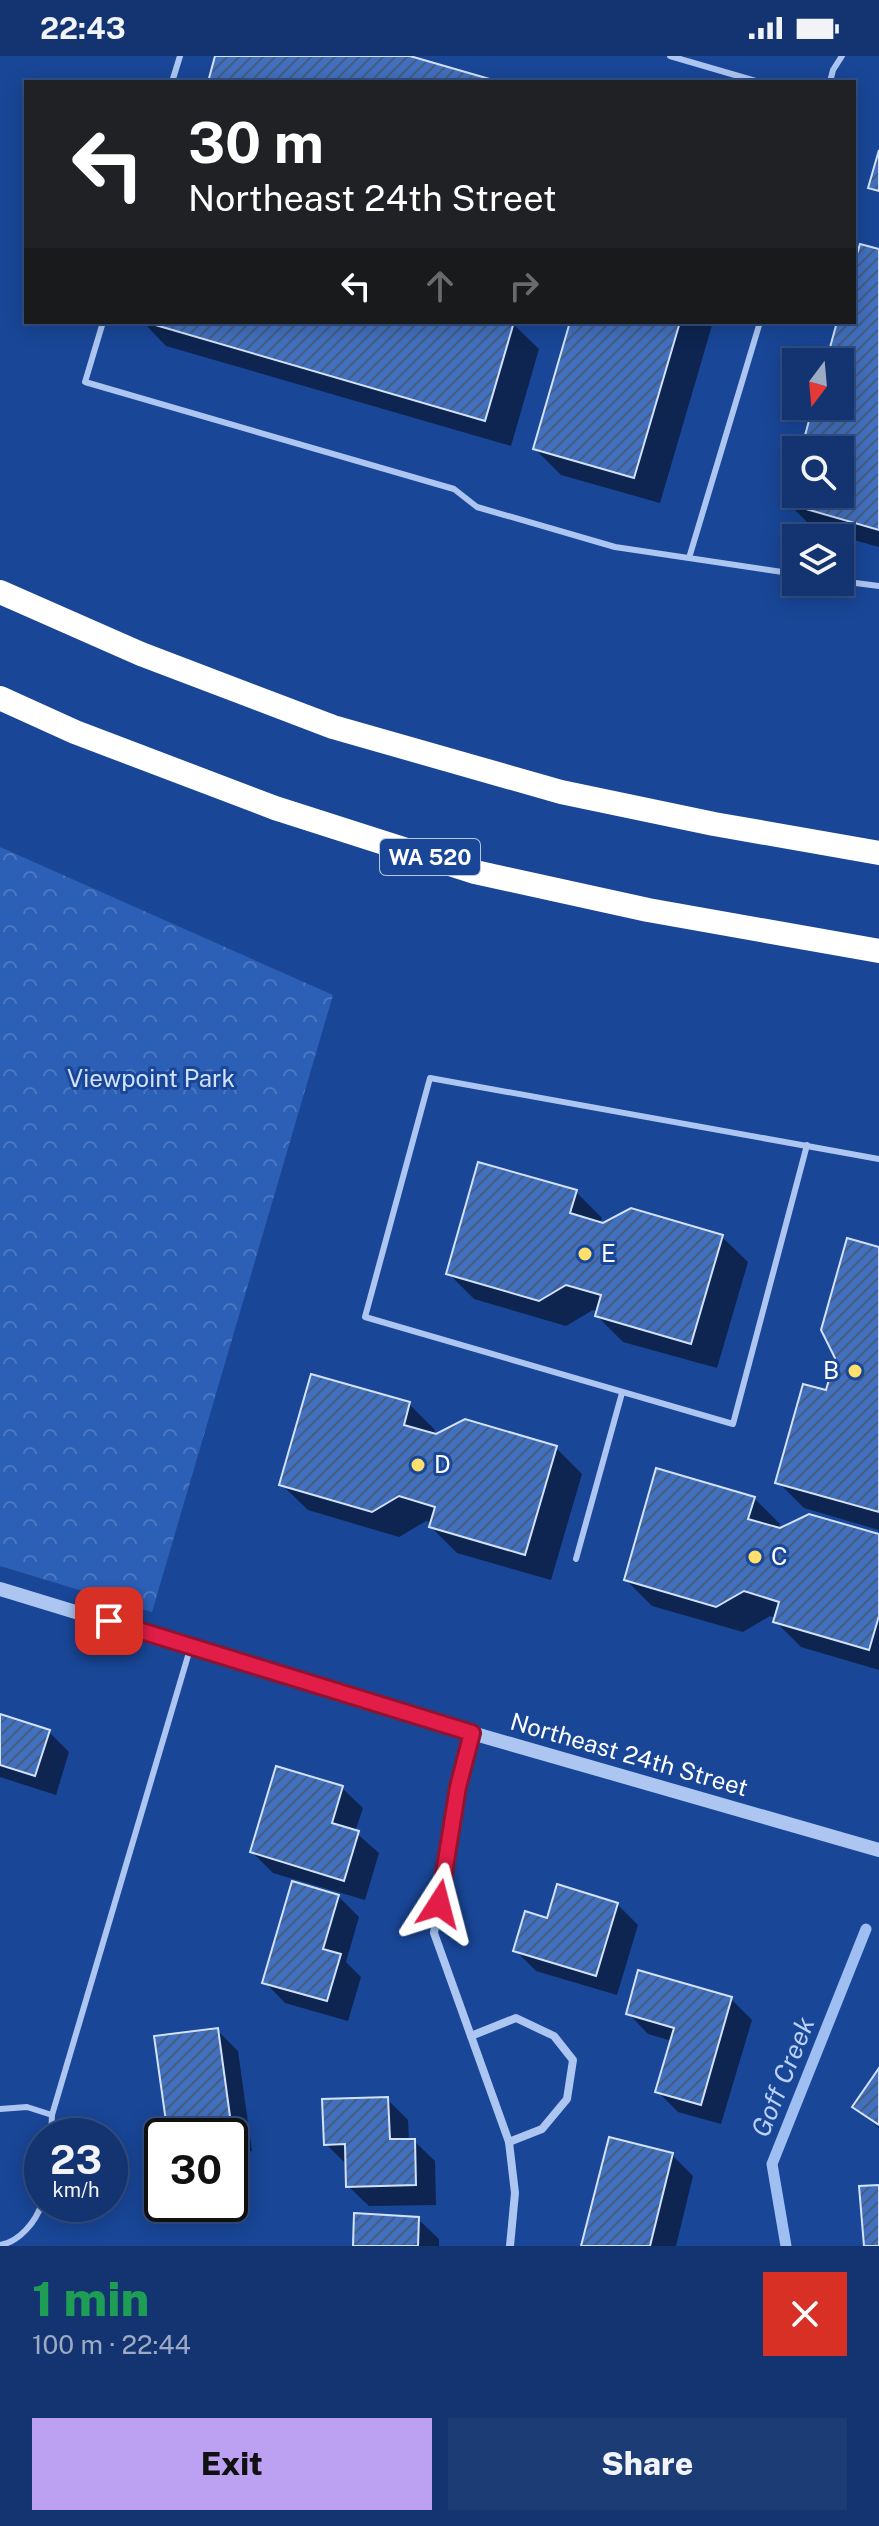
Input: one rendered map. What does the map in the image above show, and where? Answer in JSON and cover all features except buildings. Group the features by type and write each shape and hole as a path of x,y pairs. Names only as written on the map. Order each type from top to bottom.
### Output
{"highway":[{"path":"0,592 141,654 333,727 561,792 714,824 879,853"},
{"name":"WA 520","path":"0,698 75,732 275,808 475,872 648,910 879,951"}],"street":[{"name":"Northeast 24th Street","path":"0,1589 472,1733 879,1850"},
{"path":"472,1733 458,1787 434,1933 509,2142 515,2193 510,2246"},
{"path":"471,2036 516,2018 554,2036 573,2060 567,2099 542,2129 509,2142"}],"lane":[{"path":"173,80 180,56"},
{"path":"670,56 752,80"},
{"path":"830,80 842,56"},
{"path":"102,324 85,382 454,489 477,507 615,547 782,572"},
{"path":"689,558 759,324"},
{"path":"854,583 879,586"},
{"path":"807,1145 733,1424 365,1317 430,1078 807,1145 879,1159"},
{"path":"576,1559 622,1393"},
{"path":"52,2118 191,1646"},
{"path":"0,2109 27,2107 52,2115"},
{"path":"0,2245 16,2239 33,2222"}],"green space":[{"name":"Viewpoint Park","path":"0,847 333,995 152,1612 0,1566"}],"waterway":[{"name":"Goff Creek","path":"786,2246 772,2164 866,1929"}],"place":[{"name":"E","path":"585,1254"},
{"name":"B","path":"855,1371"},
{"name":"D","path":"418,1465"},
{"name":"C","path":"755,1557"}],"route":[{"path":"109,1621 472,1733 458,1787 439,1904"}]}
